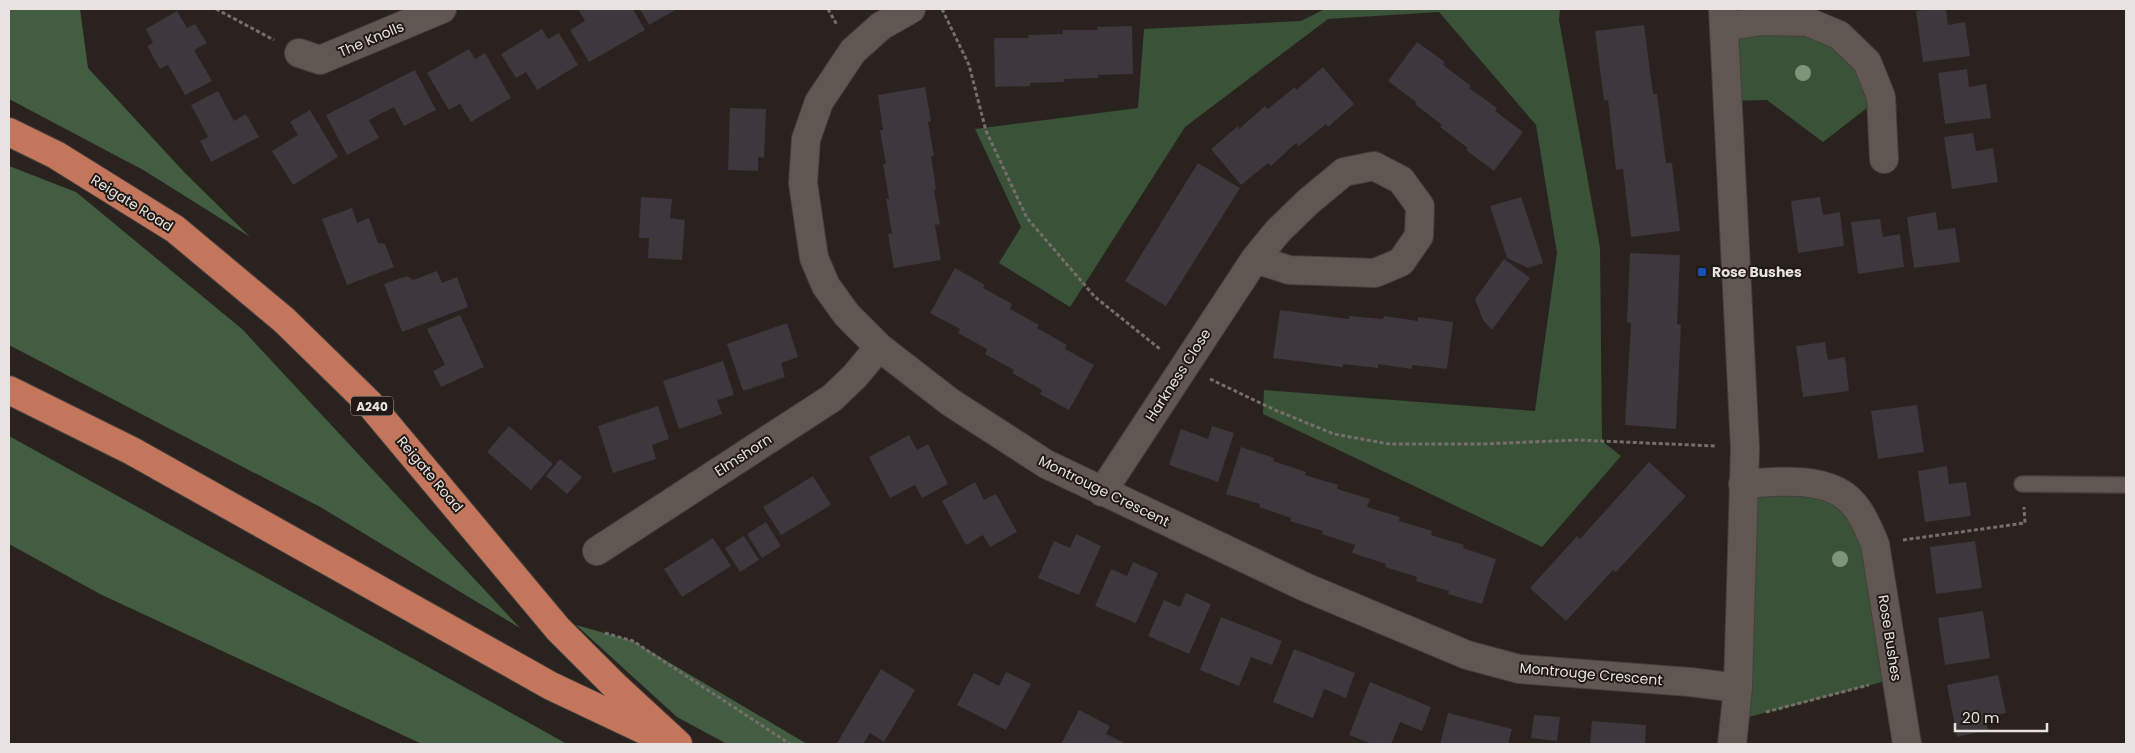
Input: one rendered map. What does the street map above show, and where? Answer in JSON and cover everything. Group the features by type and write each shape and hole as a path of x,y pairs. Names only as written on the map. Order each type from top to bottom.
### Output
{"highway":[{"name":"Reigate Road","path":"9,132 56,155 175,229 284,320 370,403 558,629 614,685 678,744"},
{"path":"9,390 132,451 552,686 674,744"}],"street":[{"name":"The Knolls","path":"299,53 320,60 442,9"},
{"name":"Montrouge Crescent","path":"911,9 881,26 853,51 819,102 806,139 803,183 814,258 826,286 847,316 879,347 950,402 1046,464 1306,588 1467,655 1519,670 1690,682 1738,688"},
{"path":"1733,732 1738,688 1745,448 1724,18 1808,22 1839,35 1867,62 1882,97 1884,159"},
{"name":"Harkness Close","path":"1102,492 1255,258 1278,230 1309,201 1344,172 1374,166 1401,180 1420,206 1419,236 1401,262 1375,273 1289,270 1255,258"},
{"name":"Elmshorn","path":"596,551 832,398 855,376 879,347"},
{"name":"Rose Bushes","path":"1743,484 1789,482 1818,484 1845,496 1862,517 1875,544 1907,744"}],"lane":[{"path":"2022,484 2126,485"}],"path":[{"path":"216,9 299,53"},
{"path":"942,9 969,65 986,131 1027,218 1095,297 1183,368 1275,410 1334,434 1389,444 1481,444 1577,440 1745,448"},
{"path":"1875,544 2025,523 2022,484"},
{"path":"558,629 576,625 634,641 790,744"},
{"path":"1733,732 1897,678"}],"green space":[{"path":"9,9 80,9 88,68 184,172 250,237 145,171 9,99"},
{"path":"1325,9 1560,9 1559,20 1600,248 1602,441 1621,456 1542,547 1263,414 1264,390 1535,411 1557,253 1536,125 1439,12 1328,19 1185,127 1070,307 999,263 1021,227 975,129 1138,108 1144,29 1301,21"},
{"path":"1725,27 1839,35 1881,97 1823,142 1767,100 1728,101"},
{"path":"9,166 76,192 242,329 520,628 322,508 9,345"},
{"path":"9,436 567,744 422,744 100,594 9,544"},
{"path":"1789,482 1862,517 1897,678 1734,721 1743,484"},
{"path":"576,625 633,641 807,744 727,744 677,717"}],"building":[{"path":"578,9 633,9 645,30 589,62 570,30 585,21"},
{"path":"640,9 677,9 649,25"},
{"path":"1946,9 1948,25 1965,22 1970,56 1923,62 1916,11"},
{"path":"177,11 187,28 195,24 207,43 194,50 212,81 185,95 168,65 160,69 147,46 153,43 146,29"},
{"path":"1644,25 1653,94 1657,94 1666,163 1672,163 1680,231 1631,237 1623,169 1616,170 1608,100 1604,101 1595,31"},
{"path":"1132,26 1133,74 1098,75 1098,78 1064,79 1064,82 1030,83 1030,86 995,87 994,38 1029,38 1028,35 1063,34 1063,30 1098,30 1097,27"},
{"path":"542,29 548,39 559,33 578,65 537,90 526,72 516,78 501,54"},
{"path":"1417,42 1445,62 1443,65 1471,86 1469,88 1497,108 1495,111 1523,132 1494,171 1440,127 1442,125 1415,104 1416,102 1388,81"},
{"path":"469,49 475,59 485,53 511,98 471,122 460,104 449,110 427,73"},
{"path":"1323,67 1354,104 1328,127 1326,124 1299,146 1296,143 1271,166 1268,163 1241,185 1211,149 1238,126 1239,129 1265,106 1268,109 1295,87 1296,90"},
{"path":"1967,69 1969,87 1986,84 1991,118 1945,124 1938,73"},
{"path":"415,70 436,110 404,126 394,107 382,113 369,120 379,138 347,155 326,115"},
{"path":"925,87 931,121 928,122 934,156 931,156 936,190 934,190 940,224 935,225 941,260 894,268 888,234 892,233 886,199 889,199 883,164 886,164 880,130 883,130 878,95"},
{"path":"218,91 234,121 246,114 259,137 211,162 200,141 208,137 191,105"},
{"path":"730,108 766,109 764,158 758,157 758,171 728,170"},
{"path":"310,110 338,157 293,185 272,151 298,135 290,122"},
{"path":"1973,133 1976,151 1993,148 1998,182 1952,189 1944,137"},
{"path":"1198,163 1240,188 1166,306 1125,281"},
{"path":"641,197 672,199 670,218 685,220 682,260 648,258 649,238 639,238"},
{"path":"1521,197 1543,263 1528,268 1507,258 1490,206"},
{"path":"1820,197 1823,215 1840,212 1844,246 1798,253 1791,201"},
{"path":"352,208 357,223 369,218 378,243 385,244 394,267 347,285 322,219"},
{"path":"1936,212 1938,230 1955,228 1960,262 1914,268 1907,217"},
{"path":"1880,219 1883,237 1900,234 1904,267 1858,274 1851,222"},
{"path":"1630,253 1680,255 1677,324 1681,325 1676,429 1625,425 1631,323 1627,322"},
{"path":"1504,259 1530,278 1492,330 1483,320 1475,299"},
{"path":"955,268 985,285 983,288 1012,304 1010,309 1039,325 1037,328 1067,345 1065,349 1094,365 1069,410 1040,394 1042,390 1012,373 1014,370 985,354 987,349 958,333 960,329 930,313"},
{"path":"437,271 442,283 457,277 468,307 402,332 384,284 407,276 413,280"},
{"path":"1280,310 1349,319 1349,316 1383,319 1384,316 1418,321 1418,317 1453,322 1447,369 1412,365 1412,369 1378,364 1378,368 1343,364 1343,367 1273,358"},
{"path":"460,315 484,367 441,387 433,371 445,365 427,329"},
{"path":"787,323 798,357 781,363 785,377 743,391 727,344"},
{"path":"1825,342 1828,360 1845,357 1849,391 1803,397 1796,346"},
{"path":"723,361 734,395 717,400 722,414 679,429 663,381"},
{"path":"1917,405 1924,452 1878,459 1871,411"},
{"path":"658,406 669,439 652,445 656,459 613,473 598,426"},
{"path":"509,426 553,464 531,490 487,452"},
{"path":"1212,426 1234,433 1218,482 1169,465 1181,429 1208,439"},
{"path":"909,435 917,450 928,444 948,484 922,498 915,485 890,498 869,457"},
{"path":"1241,447 1274,458 1273,461 1306,472 1305,475 1338,485 1337,489 1370,499 1367,507 1400,517 1399,521 1432,531 1431,535 1464,545 1463,548 1496,559 1482,604 1448,594 1449,591 1416,581 1417,577 1385,567 1386,564 1352,553 1355,545 1322,534 1323,531 1290,521 1291,518 1259,507 1260,504 1226,494"},
{"path":"560,459 582,477 567,494 546,476"},
{"path":"1649,462 1686,496 1616,572 1613,570 1566,621 1530,588 1577,536 1580,539"},
{"path":"1947,466 1949,484 1966,482 1971,516 1925,522 1918,471"},
{"path":"813,476 831,505 781,535 763,507"},
{"path":"975,482 984,500 996,494 1017,532 990,547 983,535 966,545 942,501"},
{"path":"766,522 781,546 762,558 747,534"},
{"path":"1076,534 1101,546 1079,595 1038,578 1054,541 1070,548"},
{"path":"744,536 759,560 740,572 725,548"},
{"path":"713,538 731,566 682,597 664,569"},
{"path":"1975,541 1982,588 1936,594 1930,547"},
{"path":"1133,562 1158,573 1136,623 1095,606 1111,569 1127,576"},
{"path":"1186,593 1211,604 1189,654 1148,636 1164,600 1180,607"},
{"path":"1983,611 1990,658 1945,665 1938,618"},
{"path":"1221,617 1282,641 1272,665 1251,657 1239,686 1200,670"},
{"path":"1294,649 1355,673 1346,698 1324,689 1313,718 1273,702"},
{"path":"881,669 915,690 884,742 870,733 863,744 837,743"},
{"path":"1006,672 1031,684 1006,730 957,705 974,673 999,686"},
{"path":"1998,675 2006,713 1985,717 1988,730 1957,737 1947,685"},
{"path":"1370,682 1431,707 1422,731 1400,722 1391,744 1372,744 1349,735"},
{"path":"1079,710 1110,726 1106,734 1126,744 1061,744"},
{"path":"1448,713 1512,729 1508,744 1440,744"},
{"path":"1534,715 1560,717 1557,741 1531,738"},
{"path":"1592,721 1646,725 1645,744 1590,744"}],"place":[{"name":"Rose Bushes","path":"1702,272"}]}
